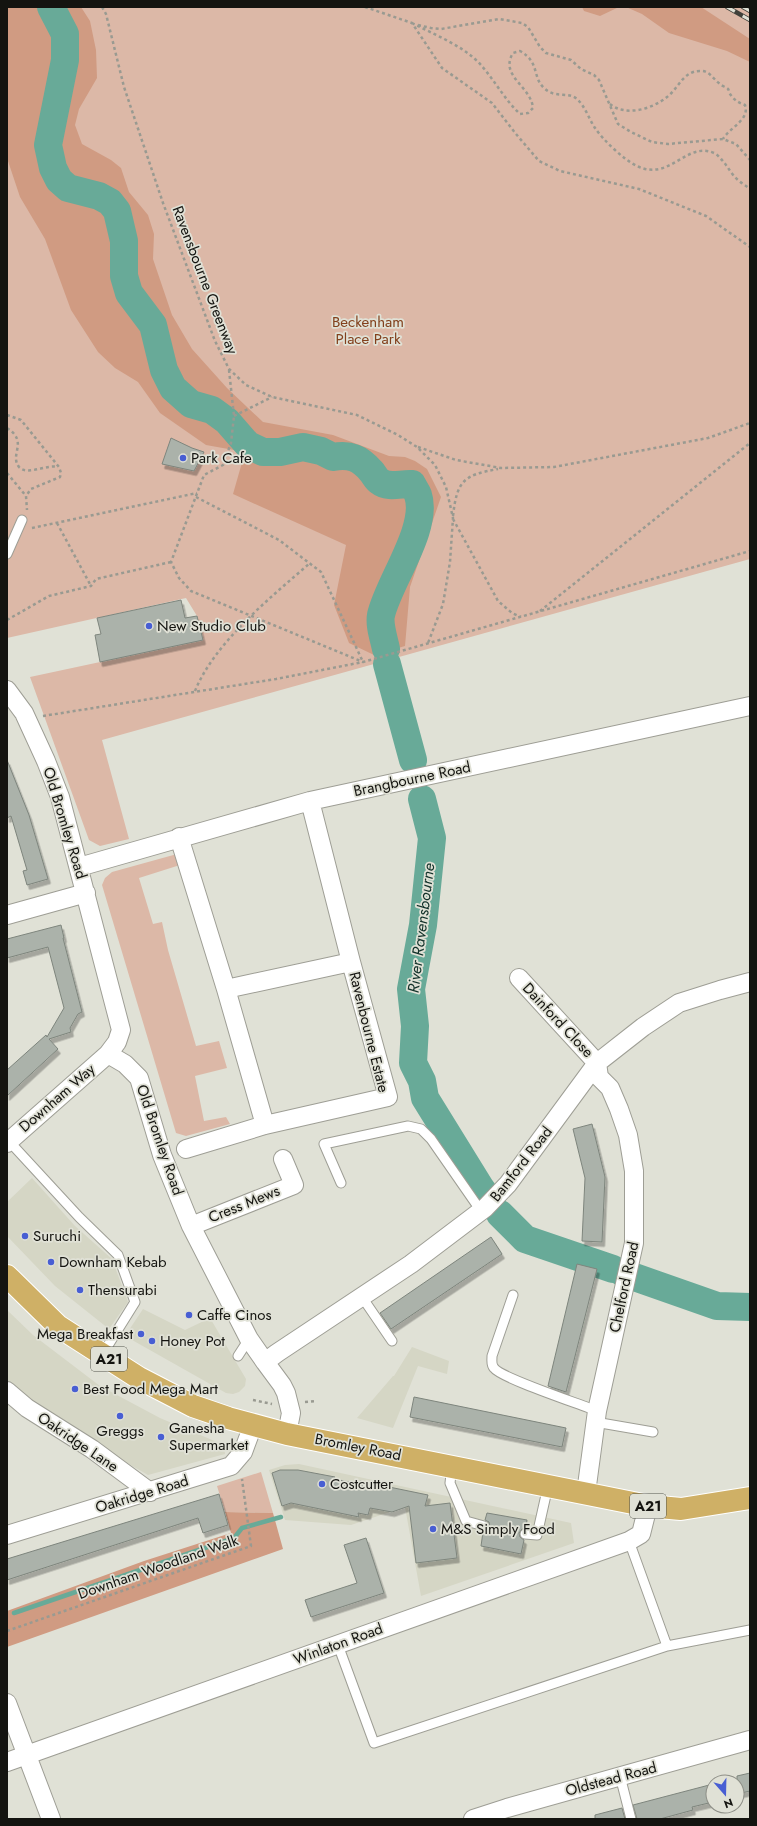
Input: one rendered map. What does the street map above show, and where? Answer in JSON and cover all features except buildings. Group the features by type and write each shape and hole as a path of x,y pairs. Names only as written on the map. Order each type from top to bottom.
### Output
{"main road":[{"name":"Bromley Road","path":"7,1276 58,1326 139,1378 193,1406 253,1425 287,1434 648,1506 681,1509 750,1498"}],"street":[{"name":"Old Bromley Road","path":"7,690 24,712 60,797 121,1030 117,1042 108,1054 125,1064 139,1078 162,1155 191,1226 249,1339 265,1362 273,1370 286,1393 291,1413 287,1434"},
{"name":"Brangbourne Road","path":"79,867 310,801 750,706"},
{"name":"Ravenbourne Estate","path":"186,1149 265,1125 388,1097 351,962 310,801"},
{"path":"179,838 226,989 265,1125"},
{"path":"7,915 86,893"},
{"name":"Ravenbourne Estate","path":"226,989 351,962"},
{"name":"Dainford Close","path":"519,978 597,1063"},
{"name":"Bamford Road","path":"265,1362 412,1264 483,1210 508,1184 597,1063 643,1027 679,1003 750,982"},
{"name":"Downham Way","path":"8,1141 108,1054"},
{"name":"Chelford Road","path":"586,1493 596,1416 634,1243 634,1171 628,1135 619,1108 610,1088 599,1076 597,1063"},
{"name":"Cress Mews","path":"191,1226 294,1185 283,1159"},
{"name":"Oakridge Lane","path":"7,1391 27,1408 92,1449 150,1492"},
{"name":"Oakridge Road","path":"7,1535 231,1466 243,1452 253,1425"},
{"name":"Winlaton Road","path":"7,1762 629,1541 641,1534 648,1506"},
{"path":"7,1703 50,1819"},
{"name":"Oldstead Road","path":"472,1819 750,1740"}],"lane":[{"path":"7,554 22,520"},
{"path":"341,1183 324,1144 408,1126 421,1129 435,1145 483,1210"},
{"path":"8,1141 74,1212 118,1256 135,1302 102,1355"},
{"path":"513,1294 492,1356 494,1368 512,1379 596,1416 653,1432"},
{"path":"362,1297 392,1341"},
{"path":"238,1356 249,1339"},
{"path":"452,1466 450,1483 466,1521 484,1526"},
{"path":"525,1534 537,1535 548,1486"},
{"path":"629,1541 667,1646"},
{"path":"338,1645 374,1743 667,1646 750,1630"},
{"path":"620,1776 631,1819"}],"path":[{"name":"Ravensbourne Greenway","path":"102,7 106,14 124,87 163,203 214,341 229,369 246,385 272,397 357,416 398,435 417,447 435,465 446,488 453,518 450,562 443,604 428,643"},
{"path":"365,7 431,28 441,29 480,21 499,19 522,23 528,27 540,47 546,53 571,60 581,69 594,75 600,80 618,124 652,142 668,144 688,141 724,139 736,144 750,160"},
{"path":"412,23 462,50 480,64 511,106 520,114 528,112 533,108 532,100 525,89 514,79 509,68 509,59 513,53 520,52 528,56 534,65 542,87 552,95 571,96 578,99 595,128 607,141 637,166 651,170 664,169 687,155 703,150 716,153 734,177 750,189"},
{"path":"412,23 442,68 492,103 539,161 560,171 639,189 706,216 750,247"},
{"path":"610,103 616,109 625,111 639,110 666,97 683,78 691,72 702,70 710,74 719,84 728,89 736,101 745,105 747,111 745,117 728,131 724,139"},
{"path":"229,369 234,416 230,443 223,465 204,474 171,562 179,578 191,592 363,662"},
{"path":"234,416 272,397"},
{"path":"7,415 21,420 59,467 61,473 60,478 31,489 26,496 7,473"},
{"path":"521,617 512,614 498,601 453,518 455,496 462,481 478,472 501,468 554,467 708,438 750,423"},
{"path":"7,428 17,436 18,466 23,470 31,470 48,466 59,467"},
{"path":"538,612 750,443"},
{"path":"417,447 456,460 501,468"},
{"path":"22,520 32,529 197,493"},
{"path":"196,497 278,540 321,572 363,662"},
{"path":"57,523 92,586"},
{"path":"39,717 195,692 363,662 750,552"},
{"path":"7,620 49,596 92,586 96,579 171,562"},
{"path":"195,692 200,678 224,646 251,616 310,563"},
{"name":"Downham Woodland Walk","path":"7,1632 251,1546 242,1478"}],"shaded area":[{"path":"7,7 81,7 90,21 96,50 97,78 79,109 75,125 82,144 111,160 121,168 129,192 148,215 154,234 153,259 172,315 192,349 227,388 263,422 333,435 389,456 405,457 415,461 427,469 441,497 410,587 405,646 374,655 349,643 334,605 346,545 233,494 245,452 206,445 160,413 138,382 115,368 98,352 71,310 45,239 20,197 7,158"},
{"path":"582,7 619,7 600,16 584,11"},
{"path":"626,7 701,7 750,39 750,62 727,51 669,33 642,14"},
{"path":"32,1178 75,1226 112,1259 128,1302 109,1329 55,1286 7,1236 7,1202"},
{"path":"143,1309 185,1330 210,1318 246,1379 245,1386 239,1392 233,1394 226,1393 125,1336"},
{"path":"7,1310 33,1335 100,1386 160,1418 224,1445 225,1454 148,1475 101,1448 7,1383"},
{"path":"412,1347 449,1361 447,1374 418,1366 393,1428 357,1418 394,1376"},
{"path":"299,1464 571,1523 574,1543 421,1596 405,1507 351,1525 285,1520 269,1470 285,1465"},
{"path":"225,1512 273,1513 283,1549 7,1647 7,1611 144,1561 231,1533"}],"green space":[{"name":"Beckenham Place Park","path":"7,7 750,7 750,559 102,740 129,839 100,846 89,840 30,677 203,640 197,616 186,598 7,638"},
{"path":"177,854 180,865 139,878 153,924 162,922 168,950 196,1046 219,1041 227,1068 195,1076 204,1121 226,1117 230,1124 186,1136 176,1133 102,885 105,878 112,872"},
{"path":"261,1472 273,1513 225,1512 217,1486"}],"waterway":[{"name":"River Ravensbourne","path":"51,7 65,34 65,60 48,145 53,168 59,180 68,188 99,196 110,202 117,211 124,241 124,276 129,293 153,325 164,370 173,388 191,404 212,410 227,421 248,445 263,452 280,452 303,447 321,451 333,457 345,456 354,458 363,463 378,480 383,483 387,485 412,484 417,493 420,508 418,523 413,539 391,587 381,615 381,628 386,649"},
{"name":"River Ravensbourne","path":"387,664 413,760"},
{"name":"River Ravensbourne","path":"422,799 432,838 423,925 411,989 415,1026 413,1063 422,1081 425,1098 492,1204"},
{"name":"River Ravensbourne","path":"500,1214 525,1239 613,1269"},
{"name":"River Ravensbourne","path":"623,1273 717,1306 750,1307"},
{"path":"14,1613 234,1538 242,1528 281,1517"}],"railway":[{"path":"727,7 750,20"},
{"path":"743,7 750,11"}],"place":[{"name":"Park Cafe","path":"183,458"},
{"name":"New Studio Club","path":"149,626"},
{"name":"Suruchi","path":"25,1236"},
{"name":"Downham Kebab","path":"51,1262"},
{"name":"Thensurabi","path":"80,1290"},
{"name":"Caffe Cinos","path":"189,1315"},
{"name":"Mega Breakfast","path":"141,1334"},
{"name":"Honey Pot","path":"152,1341"},
{"name":"Best Food Mega Mart","path":"75,1389"},
{"name":"Greggs","path":"120,1416"},
{"name":"Ganesha Supermarket","path":"161,1437"},
{"name":"Costcutter","path":"322,1484"},
{"name":"M&S Simply Food","path":"433,1529"}]}
